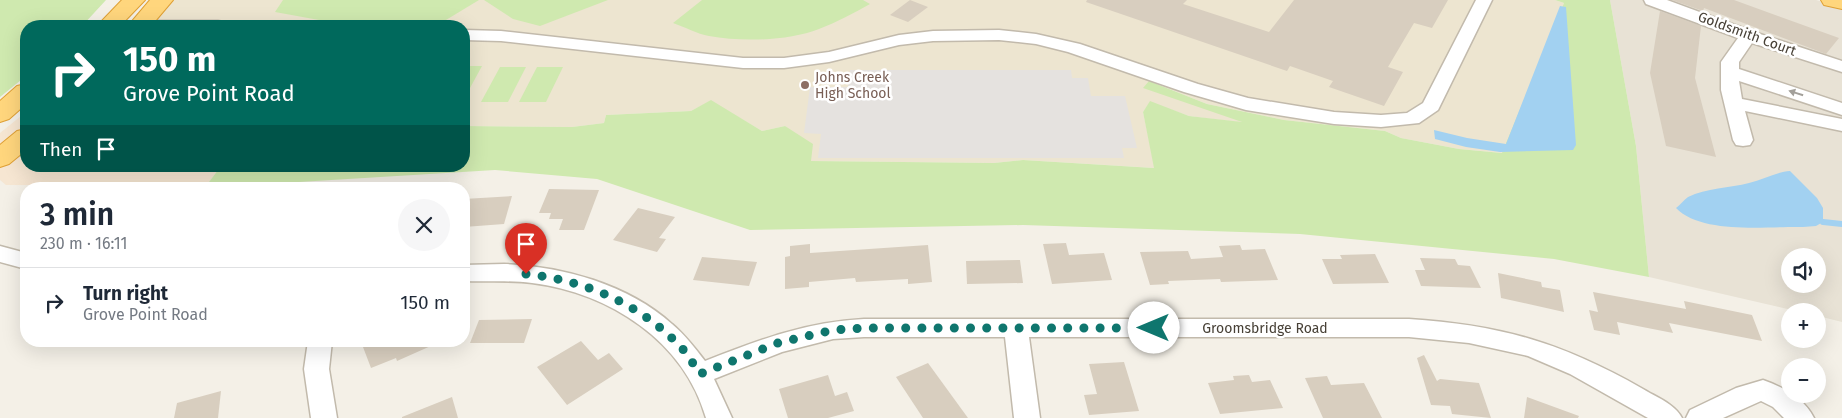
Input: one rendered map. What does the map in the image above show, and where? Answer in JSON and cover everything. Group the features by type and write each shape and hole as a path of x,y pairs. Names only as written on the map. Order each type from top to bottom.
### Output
{"highway":[{"path":"114,20 134,0"},
{"path":"144,20 162,0"},
{"path":"1832,0 1842,3"},
{"path":"0,114 20,96"},
{"path":"0,127 20,110"},
{"path":"0,158 20,142"}],"street":[{"path":"470,36 501,36 743,63 784,62 829,57 899,40 934,36 999,35 1036,39 1074,48 1191,88 1246,104 1334,118 1381,121 1412,118 1432,106 1484,0"},
{"name":"Goldsmith Court","path":"1652,0 1748,36 1842,68"},
{"path":"1743,140 1730,90 1730,62 1748,36"},
{"path":"1730,72 1842,109"},
{"path":"1823,102 1835,124"},
{"path":"1733,103 1835,124"},
{"path":"0,254 20,259"},
{"path":"0,265 20,267"},
{"path":"470,273 510,273 541,276 576,283 614,297 649,318 679,344 700,374 719,418"},
{"name":"Groomsbridge Road","path":"700,374 778,343 833,330 864,328 1409,328 1452,331 1507,342 1564,360 1624,391 1668,418"},
{"path":"1016,328 1027,418"},
{"path":"319,347 317,382 324,418"},
{"path":"1699,418 1744,395 1763,390 1782,400 1800,418"}],"shaded area":[{"name":"Johns Creek High School","path":"160,0 1555,0 1564,3 1503,153 1459,149 1401,138 1385,131 1284,120 1207,104 1149,81 1245,123 1189,116 1150,102 1143,112 1155,168 1023,160 994,163 810,161 785,126 762,131 711,101 691,111 606,115 604,123 572,127 470,126 470,20 143,20"},
{"path":"1610,0 1816,0 1842,7 1842,322 1826,318 1826,303 1781,303 1781,308 1649,277 1636,146"},
{"path":"850,70 1071,70 1072,78 1088,78 1091,96 1125,96 1137,148 1122,148 1124,158 818,158 821,134 804,133 810,87 848,87"},
{"path":"20,117 20,172 216,172 209,182 20,182 20,185 6,185 0,180 0,133"}],"green space":[{"path":"0,0 106,0 88,20 20,20 20,81 0,97"},
{"path":"283,0 479,0 446,20 319,20 275,12"},
{"path":"484,0 608,0 540,26 513,19"},
{"path":"702,0 863,0 870,4 852,14 807,33 779,38 750,40 709,36 673,23"},
{"path":"1555,0 1610,0 1636,146 1649,277 1554,259 1300,234 1023,225 750,230 597,179 495,170 470,172 470,126 572,127 604,123 606,115 691,111 711,100 762,131 785,126 813,144 811,161 994,163 1023,160 1154,168 1143,112 1150,101 1189,116 1242,122 1143,88 1149,81 1207,104 1284,120 1385,131 1401,138 1459,149 1502,153 1564,3"},
{"path":"470,66 482,66 470,88"},
{"path":"500,67 526,67 508,102 481,102"},
{"path":"537,67 563,67 546,102 519,102"},
{"path":"216,172 462,172 300,182 209,182"}],"water":[{"path":"1560,6 1566,7 1576,145 1573,150 1500,152 1466,147 1435,139 1434,130 1467,138 1506,144"},
{"path":"1790,171 1817,198 1823,208 1823,222 1816,226 1754,228 1718,226 1687,217 1676,208 1688,197 1695,194 1749,183"}],"building":[{"path":"910,0 928,7 908,22 890,15"},
{"path":"1087,0 1187,0 1183,4 1269,32 1294,0 1448,0 1432,28 1414,23 1388,67 1403,72 1384,106 1329,87 1333,81 1290,66 1287,71 1086,2"},
{"path":"1672,0 1734,0 1839,38 1826,54 1704,8 1703,11"},
{"path":"1660,11 1701,26 1695,78 1716,157 1666,146 1650,73"},
{"path":"549,189 599,190 584,230 559,230 563,219 549,219 551,213 539,213"},
{"path":"512,196 504,224 470,227 470,199"},
{"path":"638,208 675,217 659,238 666,239 657,252 613,240"},
{"path":"1066,243 1069,255 1104,253 1112,280 1052,284 1043,244"},
{"path":"810,244 810,253 928,245 932,282 908,284 908,279 856,282 855,278 809,282 809,287 785,289 785,257 790,256 790,246"},
{"path":"1240,245 1242,250 1265,249 1278,280 1221,282 1220,279 1168,281 1169,284 1150,285 1140,252 1188,251 1191,259 1223,257 1219,246"},
{"path":"1375,254 1389,283 1333,284 1322,259 1342,259 1340,255"},
{"path":"702,257 757,262 749,286 693,280"},
{"path":"1420,258 1455,259 1458,265 1470,266 1481,288 1421,286 1415,270 1425,270"},
{"path":"1020,260 1023,283 967,284 966,261"},
{"path":"1498,273 1541,282 1542,287 1560,290 1564,312 1501,298"},
{"path":"1593,292 1686,309 1684,301 1752,315 1762,341 1669,323 1673,333 1617,322 1620,335 1594,330 1589,310 1598,312"},
{"path":"532,319 524,343 470,343 479,320"},
{"path":"581,341 598,360 609,353 623,369 567,405 537,367"},
{"path":"363,347 428,347 397,361 396,358 371,368"},
{"path":"1424,355 1437,381 1440,379 1479,383 1491,418 1452,414 1450,406 1431,405 1417,358"},
{"path":"1124,362 1139,411 1089,415 1084,395 1097,394 1089,364"},
{"path":"928,363 968,418 923,418 896,377"},
{"path":"828,375 835,396 847,392 854,411 828,418 788,418 779,389"},
{"path":"1249,375 1252,382 1270,380 1283,408 1220,414 1208,383 1234,380 1233,376"},
{"path":"1327,376 1331,385 1364,383 1382,418 1323,418 1305,378"},
{"path":"221,391 218,418 174,418 177,403"},
{"path":"452,397 458,418 402,418 402,417"},
{"path":"1527,397 1579,416 1578,418 1524,418"}],"waterway":[{"path":"1823,222 1842,224"}],"place":[{"name":"Johns Creek High School","path":"805,85"}],"route":[{"path":"526,274 576,283 614,297 649,318 679,344 700,374 778,343 833,330 864,328 1154,328"}]}
